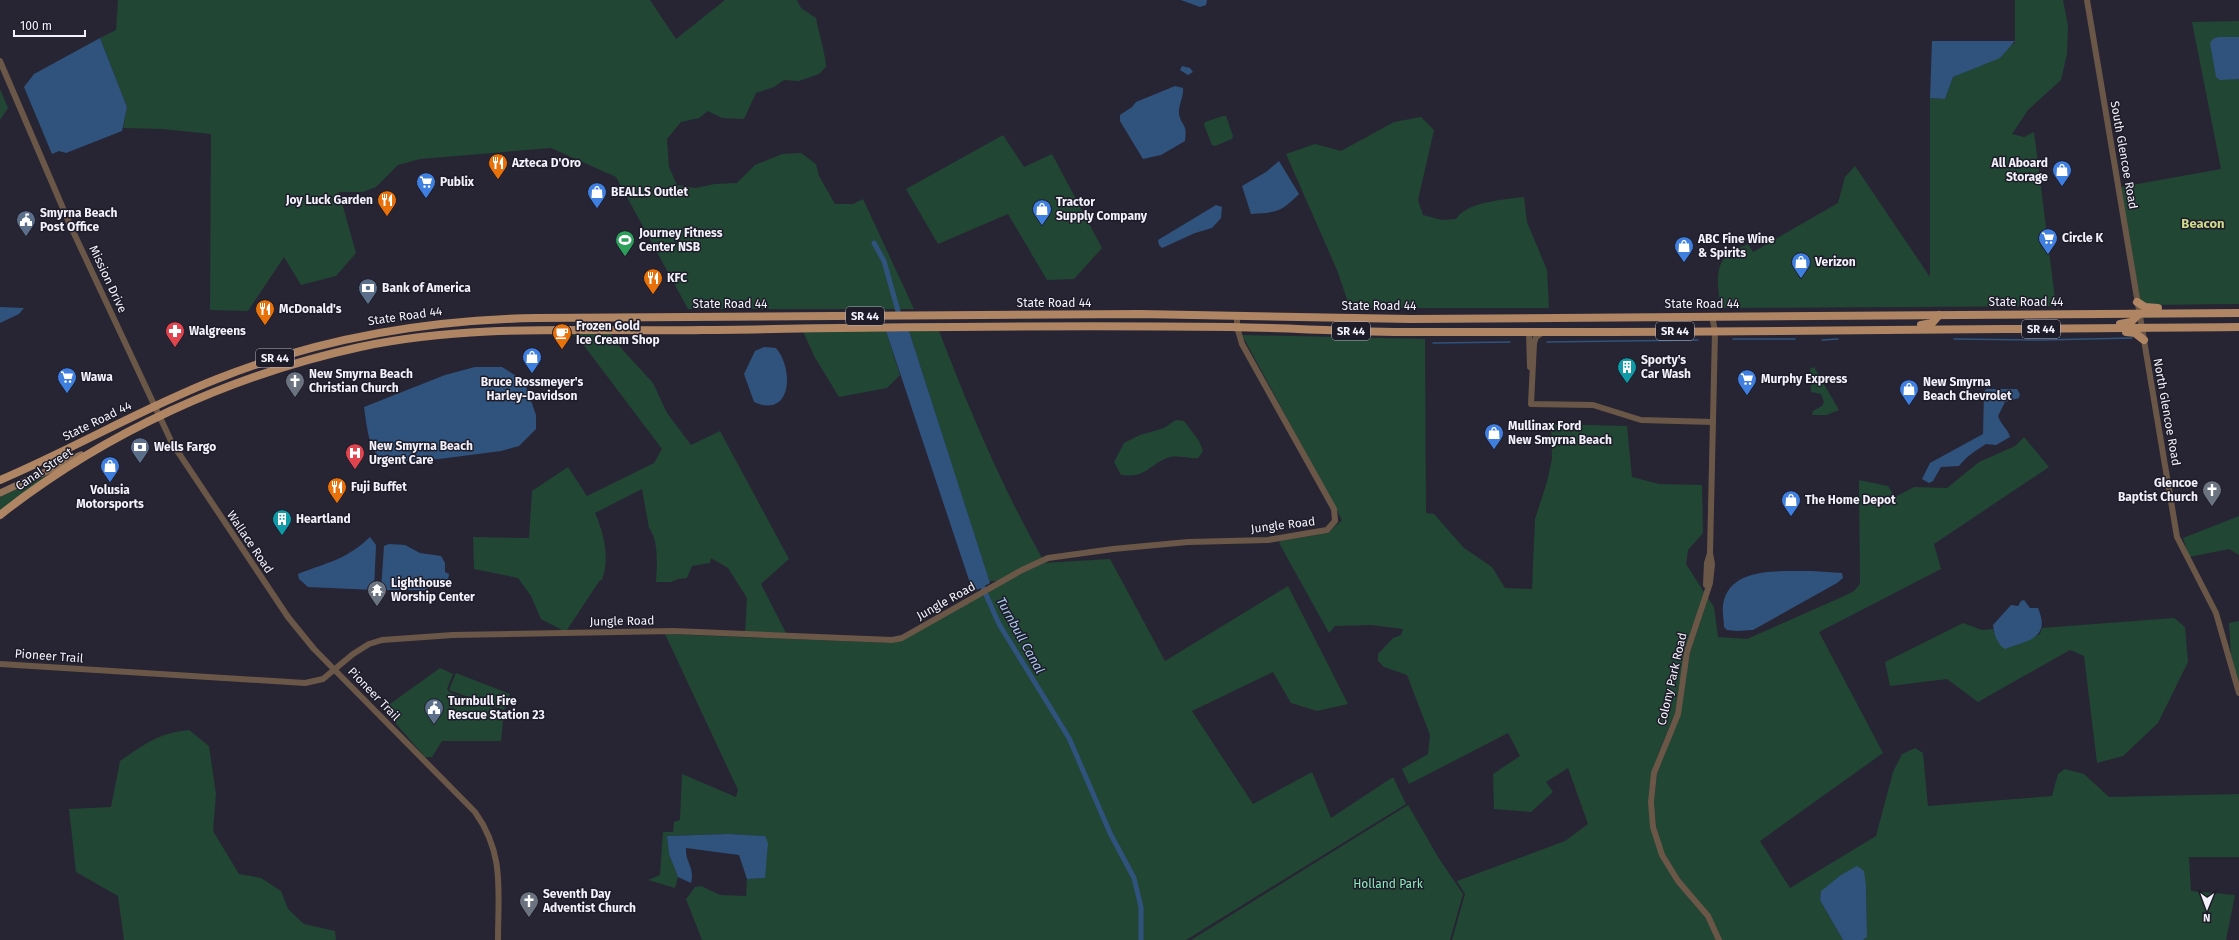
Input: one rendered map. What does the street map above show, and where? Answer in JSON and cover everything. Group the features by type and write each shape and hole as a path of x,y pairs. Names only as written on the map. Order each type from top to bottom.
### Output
{"main road":[{"path":"2138,302 2148,308 2215,308 2235,313"},
{"path":"2142,328 2144,322 2151,318 2219,317 2235,313"},
{"name":"State Road 44","path":"0,480 216,379 292,352 362,335 435,323 502,318 774,316 1237,316 1411,319 2235,313"},
{"path":"1941,329 1945,322 1951,320 2030,319 2042,314"},
{"name":"State Road 44","path":"2022,329 2069,324 2126,324 2131,322 2139,314"},
{"path":"1869,330 1875,326 1929,325 1939,315"},
{"path":"774,316 774,328"},
{"path":"1529,332 1532,324 1537,322 1600,322 1624,317"},
{"name":"State Road 44","path":"102,445 230,386 300,363 379,343 461,332 604,329 701,331 774,328 1237,327 1403,332 1543,332 2239,327"},
{"name":"State Road 44","path":"2022,329 2067,333 2128,332 2135,333 2144,340"},
{"path":"300,363 302,354 348,343 362,335"},
{"path":"230,386 243,378 291,360 292,352"},
{"name":"SR 44","path":"0,493 102,445"},
{"name":"Canal Street","path":"0,515 28,494 102,445"},
{"path":"50,470 58,453"}],"street":[{"name":"South Glencoe Road","path":"2087,0 2139,314"},
{"name":"Mission Drive","path":"0,61 71,227 160,417"},
{"name":"North Glencoe Road","path":"2139,314 2177,537 2216,613 2239,693"},
{"name":"Jungle Road","path":"335,670 353,654 369,644 382,640 452,635 673,631 892,640 902,638 1022,570 1048,558 1113,549 1173,544 1268,540 1322,531 1332,527 1335,521 1334,509 1242,344 1237,327 1237,316"},
{"name":"Colony Park Road","path":"1712,316 1715,331 1710,553 1706,563 1706,593 1687,652 1678,714 1654,773 1651,802 1653,827 1662,855 1678,881 1708,916 1719,940"},
{"path":"1529,332 1532,382"},
{"path":"1543,332 1536,337 1534,343 1531,404 1593,405 1641,420 1713,422"},
{"name":"Wallace Road","path":"160,417 172,443 284,611 314,648 335,670"},
{"name":"Pioneer Trail","path":"0,664 305,683 323,679 335,670 474,812 487,829 496,857 498,940"}],"green space":[{"path":"118,0 650,0 676,39 725,0 797,0 801,8 816,18 826,67 819,74 799,81 784,80 774,87 756,93 744,119 722,118 708,111 699,118 681,122 667,139 669,167 677,185 695,188 715,184 737,183 755,165 782,154 801,153 816,164 819,176 835,204 853,204 863,199 914,309 688,309 616,177 551,148 420,159 398,165 376,187 363,192 339,192 356,253 336,276 301,285 284,257 248,311 210,310 211,134 162,129 123,128 127,107 100,38 116,30"},
{"path":"2015,0 2063,0 2068,26 2067,54 2061,80 2028,110 2012,134 2024,137 2034,132 2056,306 1721,308 1718,278 1721,264 1725,257 1730,252 1748,244 1753,252 1838,203 1845,177 1855,166 1930,277 1930,98 1945,99 1953,77 1974,68 2015,43"},
{"path":"2239,21 2239,304 2147,305 2140,300 2121,187 2221,169 2192,22"},
{"path":"0,89 8,108 0,120"},
{"path":"1226,116 1233,136 1232,139 1215,146 1212,145 1204,125 1205,122"},
{"path":"1421,117 1434,130 1418,200 1423,215 1442,220 1456,219 1469,208 1477,205 1487,202 1524,197 1527,222 1547,270 1549,308 1350,308 1337,270 1286,154 1315,144 1341,151 1394,122"},
{"path":"1003,135 1024,167 1052,154 1102,248 1074,279 1047,280 1008,214 938,244 906,189"},
{"path":"803,331 886,331 900,375 887,388 839,397 814,356"},
{"path":"909,331 939,331 999,475 1042,558 998,581 989,581"},
{"path":"569,332 610,332 620,347 653,383 667,413 691,445 720,431 789,559 761,584 786,633 745,632 747,598 728,568 711,558 710,563 692,566 687,578 678,579 671,582 656,582 656,546 649,528 642,489 595,513 601,529 606,554 606,563 602,580 600,580 567,630 562,630 541,619 531,596 518,578 474,569 473,537 529,538 532,491 568,467 587,496 654,463 662,449 579,339"},
{"path":"1242,335 1425,339 1426,513 1434,514 1464,548 1492,567 1505,588 1532,589 1535,519 1547,482 1552,459 1551,424 1627,426 1632,477 1659,484 1702,485 1703,533 1688,550 1686,564 1704,592 1685,651 1675,713 1657,757 1649,789 1660,856 1676,883 1706,918 1717,940 1452,940 1465,894 1457,881 1565,841 1588,824 1568,768 1546,782 1553,792 1531,812 1494,809 1493,774 1520,756 1508,733 1409,784 1402,769 1428,754 1430,735 1407,675 1384,667 1378,661 1378,654 1393,638 1401,635 1403,629 1371,625 1335,626 1329,633 1279,543 1280,541 1328,533 1342,520"},
{"path":"1814,367 1839,410 1827,415 1812,415 1813,411 1822,406 1824,402 1821,394 1811,392 1810,369"},
{"path":"1176,420 1184,421 1199,441 1203,451 1198,458 1171,457 1160,461 1142,473 1136,475 1121,475 1114,462 1124,443 1140,435 1164,428"},
{"path":"2024,437 2049,467 1934,544 1941,569 1819,632 1883,753 1760,841 1790,888 1876,836 1893,772 1902,754 1915,748 1923,753 1928,806 2052,796 2058,774 2065,769 2084,774 2109,797 2239,794 2239,857 2189,857 2191,891 2235,895 2226,940 1863,940 1867,937 1866,886 1821,892 1820,900 1843,940 1722,940 1709,914 1679,879 1664,854 1656,826 1654,802 1657,774 1680,714 1690,653 1708,598 1714,607 1718,637 1747,639 1854,591 1860,584 1859,480 1888,486 1895,497 1914,487 1947,488 1979,462 2015,446"},
{"path":"48,475 50,478 0,512 0,497"},
{"path":"2239,516 2239,555 2229,549 2189,557 2183,538"},
{"path":"1110,559 1165,661 1288,586 1348,704 1317,711 1291,703 1273,672 1192,711 1253,804 1312,772 1331,818 1393,777 1406,804 1186,940 702,940 686,899 695,887 701,886 720,895 746,896 747,879 765,878 764,836 729,834 667,836 669,854 678,877 675,888 648,880 660,875 663,832 673,832 674,822 680,820 682,774 736,797 738,790 665,634 892,643 903,640 1023,572 1044,563"},
{"path":"2174,618 2185,627 2188,662 2158,723 2123,756 2097,763 2084,656 2070,650 1978,702 1947,679 1890,686 1885,662 1963,623 1982,630 1993,629 1994,632 2026,641 2040,634 2042,628"},
{"path":"2239,621 2239,684 2231,655 2229,623"},
{"path":"440,668 453,674 447,689 449,692 504,712 501,741 442,741 432,757 425,757 383,709"},
{"path":"456,673 510,694 504,710 449,690"},
{"path":"189,730 209,746 216,794 213,831 239,874 261,878 281,891 288,909 304,924 335,931 336,940 124,940 118,896 76,872 69,809 111,807 120,761 152,740 178,731"},
{"name":"Holland Park","path":"1408,805 1438,857 1463,894 1450,940 1191,940"}],"water":[{"path":"1181,0 1207,0 1206,5 1200,7"},
{"path":"2218,37 2239,37 2239,79 2220,80 2216,77 2210,43 2213,39"},
{"path":"100,38 127,107 122,131 66,153 59,151 52,154 24,87 34,74"},
{"path":"1932,41 2015,41 2000,58 1953,77 1945,99 1930,98"},
{"path":"1182,66 1190,68 1193,72 1188,75 1180,70"},
{"path":"1175,86 1183,88 1179,114 1186,131 1185,141 1161,155 1143,159 1120,121 1120,115 1132,107 1136,102"},
{"path":"1279,161 1299,194 1287,205 1278,210 1267,213 1251,214 1242,186 1266,172"},
{"path":"1216,205 1222,207 1221,218 1212,228 1195,233 1162,248 1159,245 1158,240"},
{"path":"2208,220 2209,228 2194,230 2192,222"},
{"path":"0,307 24,308 19,314 0,323"},
{"path":"886,331 909,331 990,583 973,592"},
{"path":"764,347 776,348 782,357 786,368 786,389 782,398 776,404 767,405 754,402 744,374 755,351"},
{"path":"475,367 502,367 524,381 536,415 536,429 519,446 501,451 439,459 383,462 371,444 367,430 364,407 445,375"},
{"path":"1986,389 2017,389 2020,394 2019,398 2005,402 1998,416 2010,437 1996,445 1986,444 1968,456 1959,466 1941,467 1933,481 1929,483 1922,479 1930,463 1983,434 1984,392"},
{"path":"370,537 376,545 374,590 308,587 299,579 298,574 345,556"},
{"path":"389,544 405,545 420,553 441,556 445,563 445,572 449,574 447,586 437,582 425,590 381,590 384,546"},
{"path":"1812,571 1842,573 1843,578 1837,583 1753,630 1727,630 1724,627 1723,605 1727,592 1735,583 1746,577 1759,573"},
{"path":"2024,600 2030,608 2038,608 2042,626 2035,637 2005,649 1996,638 1993,625 2011,605 2018,606 2021,601"},
{"path":"729,834 765,836 768,843 765,878 747,879 739,855 686,848 687,857 692,872 691,883 678,877 669,854 667,836"},
{"path":"1857,866 1864,871 1866,886 1867,937 1863,940 1843,940 1820,900 1821,891 1841,875"}],"waterway":[{"path":"874,243 884,261 898,311"},
{"path":"1954,339 2042,340 2132,338"},
{"path":"1733,339 1795,339"},
{"path":"1822,340 1838,339"},
{"path":"1547,342 1698,340"},
{"path":"1433,343 1510,342"},
{"name":"Turnbull Canal","path":"980,581 999,624 1069,738 1110,833 1134,878 1141,907 1141,940"}],"place":[{"name":"Azteca D'Oro","path":"498,180"},
{"name":"All Aboard Storage","path":"2062,187"},
{"name":"Publix","path":"426,199"},
{"name":"BEALLS Outlet","path":"597,209"},
{"name":"Joy Luck Garden","path":"387,217"},
{"name":"Tractor Supply Company","path":"1042,226"},
{"name":"Smyrna Beach Post Office","path":"26,237"},
{"name":"Circle K","path":"2048,255"},
{"name":"Journey Fitness Center NSB","path":"625,257"},
{"name":"ABC Fine Wine & Spirits","path":"1684,263"},
{"name":"Verizon","path":"1801,279"},
{"name":"KFC","path":"653,295"},
{"name":"Bank of America","path":"368,305"},
{"name":"McDonald's","path":"265,326"},
{"name":"Walgreens","path":"175,348"},
{"name":"Frozen Gold Ice Cream Shop","path":"562,350"},
{"name":"Bruce Rossmeyer's Harley-Davidson","path":"532,374"},
{"name":"Sporty's Car Wash","path":"1627,384"},
{"name":"Wawa","path":"67,394"},
{"name":"Murphy Express","path":"1747,396"},
{"name":"New Smyrna Beach Christian Church","path":"295,398"},
{"name":"New Smyrna Beach Chevrolet","path":"1909,406"},
{"name":"Mullinax Ford New Smyrna Beach","path":"1494,450"},
{"name":"Wells Fargo","path":"140,464"},
{"name":"New Smyrna Beach Urgent Care","path":"355,470"},
{"name":"Volusia Motorsports","path":"110,483"},
{"name":"Fuji Buffet","path":"337,504"},
{"name":"Glencoe Baptist Church","path":"2212,507"},
{"name":"The Home Depot","path":"1791,517"},
{"name":"Heartland","path":"282,536"},
{"name":"Lighthouse Worship Center","path":"377,607"},
{"name":"Turnbull Fire Rescue Station 23","path":"434,725"},
{"name":"Seventh Day Adventist Church","path":"529,918"}],"district":[{"name":"Beacon","path":"2203,223"}]}
